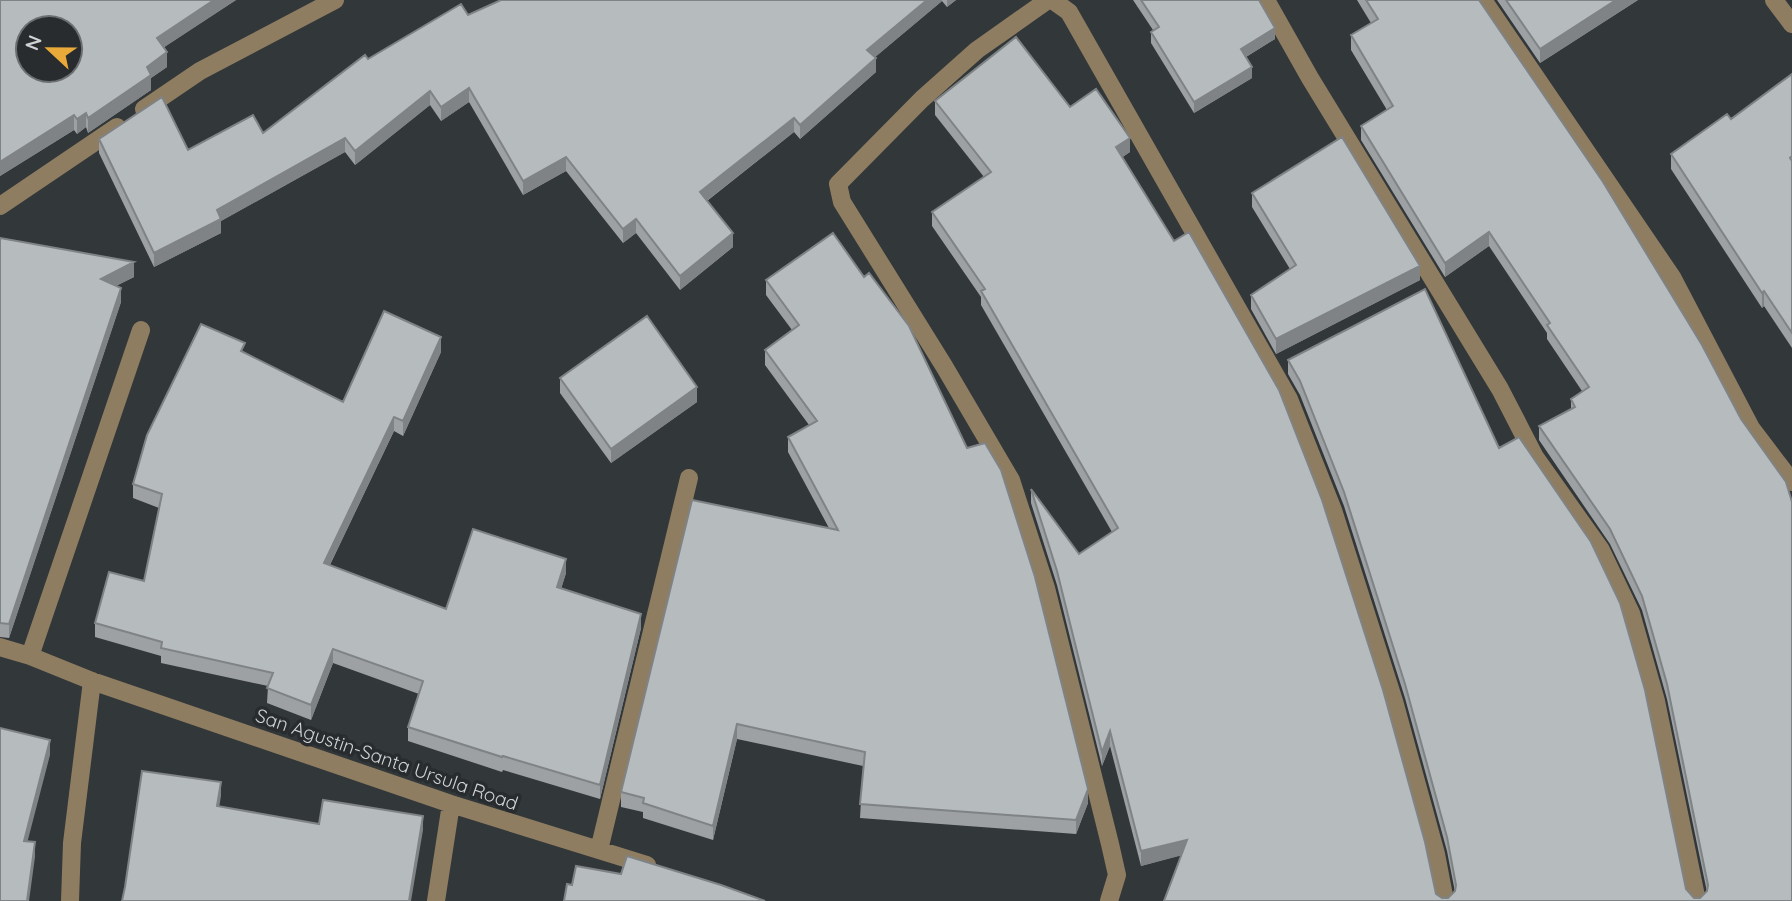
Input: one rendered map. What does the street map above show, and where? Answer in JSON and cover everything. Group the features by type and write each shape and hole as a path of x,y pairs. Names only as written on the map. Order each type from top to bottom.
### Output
{"street":[{"path":"0,206 200,71 335,0"},
{"path":"1110,901 1117,876 1110,844 1046,588 1011,481 944,366 842,202 838,184 922,99 977,50 1050,0 1069,12 1278,366 1333,510 1394,701 1436,854 1445,901"},
{"path":"1266,0 1431,288 1500,389 1535,457 1601,550 1632,613 1656,701 1697,901"},
{"path":"1483,0 1672,277 1751,428 1792,482"},
{"path":"1774,0 1792,24"},
{"path":"30,656 141,330"},
{"path":"599,850 689,478"},
{"name":"San Agustin-Santa Ursula Road","path":"0,647 451,804 662,870"},
{"path":"69,901 72,843 92,681"},
{"path":"436,901 451,804"}],"building":[{"path":"0,0 214,0 157,38 167,52 147,67 151,75 88,118 86,113 77,119 74,115 0,162"},
{"path":"501,0 927,0 867,50 876,58 800,125 794,118 700,192 733,233 680,276 636,219 623,229 566,157 523,181 469,88 441,107 430,91 355,151 345,138 217,210 221,219 154,253 99,139 162,97 188,150 253,115 263,133 365,55 368,59 461,4 468,15"},
{"path":"1141,0 1259,0 1275,28 1241,49 1252,67 1194,102 1151,32 1159,27"},
{"path":"1366,0 1479,0 1603,182 1702,345 1741,419 1786,482 1792,502 1792,901 1164,901 1187,840 1141,851 1110,731 1102,752 1057,571 1031,489 1079,554 1118,528 981,291 985,289 932,212 991,172 935,101 1016,37 1070,107 1096,89 1130,138 1116,147 1174,241 1189,232 1279,390 1322,500 1383,690 1425,842 1436,894 1448,898 1455,891 1456,885 1447,837 1405,684 1344,492 1300,381 1288,360 1425,289 1499,448 1519,437 1591,542 1620,603 1645,690 1686,889 1694,898 1700,898 1707,891 1708,885 1667,684 1642,596 1610,529 1539,426 1575,407 1571,399 1589,387 1489,232 1445,263 1361,126 1393,106 1351,35 1378,19"},
{"path":"1506,0 1616,0 1540,49"},
{"path":"1792,74 1792,333 1764,291 1762,293 1671,154 1727,114 1731,119"},
{"path":"1342,137 1420,266 1276,339 1251,295 1296,265 1252,193"},
{"path":"833,233 864,277 869,273 909,326 967,448 985,443 1001,470 1035,577 1088,789 1076,820 860,804 865,752 737,724 713,826 643,803 644,798 621,792 692,500 838,530 788,437 817,421 765,350 799,325 766,280"},
{"path":"0,238 134,262 101,279 121,288 9,624 0,623"},
{"path":"384,311 441,337 403,421 394,417 324,563 446,609 473,529 566,559 557,587 641,614 600,785 408,727 423,681 333,649 311,705 267,688 273,673 161,648 162,642 95,623 109,572 144,581 162,494 133,484 147,435 201,324 245,343 241,351 343,402"},
{"path":"647,316 697,387 611,449 560,378"},
{"path":"0,728 50,740 24,841 35,842 27,901 0,901"},
{"path":"142,771 221,782 217,806 319,824 323,800 423,816 409,901 122,901"},
{"path":"627,856 765,901 564,901 567,884 572,885 576,866 621,874"}]}
